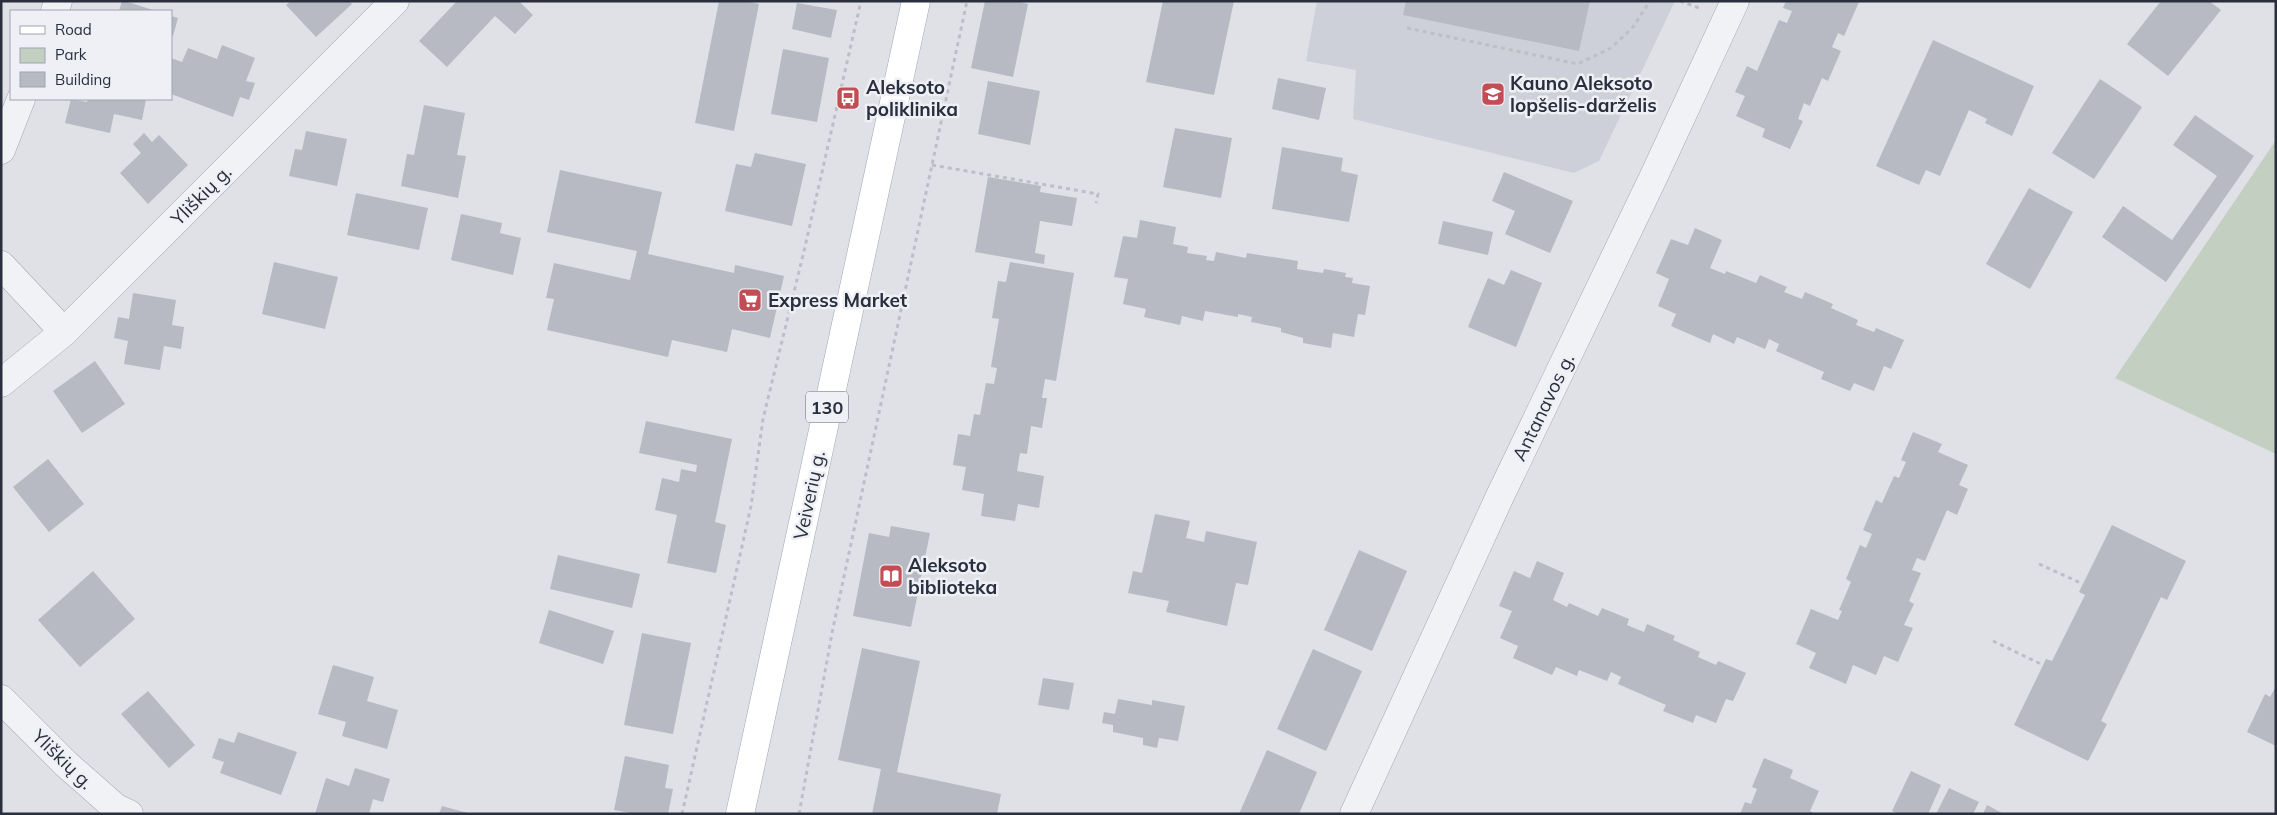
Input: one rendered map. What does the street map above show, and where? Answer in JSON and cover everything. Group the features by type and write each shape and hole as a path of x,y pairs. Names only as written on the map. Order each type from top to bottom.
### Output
{"main road":[{"name":"Veiverių g.","path":"740,814 916,1"}],"street":[{"name":"Yliškių g.","path":"1,383 64,332 395,1"},
{"name":"Antanavos g.","path":"1354,814 1500,496 1653,178 1735,1"},
{"path":"1,150 21,100"},
{"path":"1,265 64,332"},
{"name":"Yliškių g.","path":"1,699 66,764 116,808 129,814"}],"path":[{"path":"682,814 750,506 763,419 804,251 861,1"},
{"path":"799,814 833,628 966,1"},
{"path":"1407,28 1578,64 1611,48 1633,27 1650,1"},
{"path":"1680,1 1699,8"},
{"path":"932,165 1098,194 1096,203"},
{"path":"2039,564 2082,584"},
{"path":"1994,641 2043,665"}],"shaded area":[{"name":"Kauno Aleksoto lopšelis-darželis","path":"1317,1 1675,1 1599,161 1574,173 1353,119 1356,70 1306,61"}],"green space":[{"path":"2276,140 2276,454 2115,378"}],"building":[{"path":"122,1 125,1 153,10 119,10"},
{"path":"291,1 349,1 352,4 316,37 286,5"},
{"path":"457,1 519,1 533,15 515,34 495,16 447,67 419,41"},
{"path":"719,1 744,1 759,4 734,131 695,123"},
{"path":"985,1 1016,1 1028,4 1013,77 971,68"},
{"path":"1163,1 1234,1 1214,95 1146,82"},
{"path":"1406,1 1590,1 1579,51 1403,15"},
{"path":"1786,1 1859,2 1844,36 1838,33 1832,47 1841,51 1828,81 1822,78 1810,106 1804,103 1798,119 1803,121 1790,149 1762,137 1765,129 1736,116 1745,96 1735,92 1747,66 1757,71 1779,20 1787,23 1792,11 1783,8"},
{"path":"2161,1 2209,1 2221,10 2168,76 2127,44"},
{"path":"797,3 837,10 831,38 792,29"},
{"path":"172,16 178,18 172,36"},
{"path":"1933,40 2034,86 2012,136 1985,123 1987,119 1969,110 1940,176 1926,170 1919,185 1876,166"},
{"path":"222,45 255,58 246,81 255,83 249,100 240,97 233,117 172,94 172,58 182,62 188,48 217,59"},
{"path":"783,49 829,58 817,122 771,114"},
{"path":"1278,78 1326,88 1319,120 1272,109"},
{"path":"2100,79 2142,107 2094,179 2052,153"},
{"path":"988,81 1040,91 1030,145 978,134"},
{"path":"71,100 87,102 88,100 146,100 142,120 114,114 110,133 65,123"},
{"path":"424,105 465,113 457,155 466,156 458,198 401,186 407,154 414,155"},
{"path":"2195,115 2254,156 2166,282 2102,237 2123,206 2172,240 2217,176 2173,145"},
{"path":"1175,128 1232,138 1221,198 1163,187"},
{"path":"306,131 347,139 337,186 289,176 295,149 302,150"},
{"path":"144,133 152,142 159,135 188,165 148,204 120,173 141,153 133,144"},
{"path":"1282,147 1343,158 1341,171 1358,175 1349,222 1272,209"},
{"path":"755,153 806,164 792,226 725,211 736,164 751,167"},
{"path":"560,170 662,192 648,254 734,273 735,265 784,276 770,338 732,329 727,352 672,340 668,357 547,330 554,299 546,298 554,263 630,280 637,251 547,232"},
{"path":"1504,172 1573,201 1550,253 1505,234 1515,211 1492,201"},
{"path":"988,177 1041,186 1040,192 1077,198 1072,226 1040,221 1035,253 1045,255 1044,264 975,252"},
{"path":"2029,188 2073,212 2030,289 1986,264"},
{"path":"356,193 428,208 419,250 347,235"},
{"path":"461,214 502,223 500,233 521,238 513,275 451,260"},
{"path":"1140,220 1176,227 1173,244 1188,247 1187,253 1207,256 1206,260 1214,261 1216,252 1246,258 1247,253 1298,261 1297,269 1323,273 1324,269 1346,273 1345,277 1353,278 1352,283 1370,286 1365,315 1358,314 1354,337 1333,333 1331,348 1303,343 1303,338 1281,332 1281,328 1251,322 1252,317 1238,314 1238,317 1205,311 1203,321 1182,316 1180,325 1144,317 1146,309 1123,304 1128,279 1114,277 1123,236 1137,238"},
{"path":"1443,221 1493,232 1488,255 1438,244"},
{"path":"1695,228 1722,240 1710,268 1725,274 1726,271 1756,283 1760,275 1787,287 1784,292 1802,299 1805,292 1833,304 1831,308 1858,320 1856,325 1874,332 1876,328 1904,340 1891,369 1884,366 1874,391 1854,383 1850,391 1821,379 1824,372 1776,351 1779,344 1769,339 1765,349 1737,337 1734,344 1713,334 1710,343 1671,326 1676,314 1658,306 1669,279 1656,273 1671,239 1688,245"},
{"path":"274,262 338,277 325,329 262,314"},
{"path":"1010,262 1074,273 1056,381 1045,379 1042,398 1047,398 1042,428 1031,426 1027,454 1020,453 1017,471 1044,476 1039,508 1018,504 1015,521 981,516 984,494 962,490 966,467 953,465 958,434 970,436 974,414 980,415 986,383 994,384 997,368 991,367 999,319 992,318 998,281 1006,282"},
{"path":"1511,270 1542,283 1516,347 1468,327 1488,278 1504,285"},
{"path":"133,293 176,300 172,325 184,327 181,349 164,346 160,370 124,364 128,341 114,338 118,317 129,319"},
{"path":"95,361 125,404 82,433 53,391"},
{"path":"646,421 732,439 715,522 726,525 716,573 667,563 677,515 655,510 662,478 679,482 681,469 696,472 697,465 639,453"},
{"path":"1913,432 1942,444 1938,452 1968,465 1959,485 1968,489 1957,515 1947,510 1925,561 1917,558 1912,570 1921,573 1909,601 1914,604 1904,625 1913,628 1898,662 1884,656 1876,675 1853,665 1846,684 1809,668 1816,653 1796,644 1811,609 1838,620 1842,611 1839,610 1851,582 1846,579 1860,545 1866,548 1872,534 1863,530 1876,500 1882,503 1894,476 1899,478 1906,462 1901,460"},
{"path":"48,459 84,504 49,532 13,487"},
{"path":"1155,514 1190,521 1186,538 1204,542 1206,531 1257,542 1248,585 1236,583 1227,626 1166,612 1169,601 1128,593 1133,571 1142,573"},
{"path":"2112,525 2186,561 2167,600 2161,597 2101,721 2107,724 2088,761 2014,725 2046,659 2052,661 2085,595 2079,592"},
{"name":"Aleksoto biblioteka","path":"891,526 930,533 911,627 853,616 869,533 889,537"},
{"path":"1359,550 1407,571 1372,651 1324,630"},
{"path":"558,555 640,574 632,608 550,589"},
{"path":"1537,561 1564,573 1553,600 1567,607 1569,603 1598,616 1602,608 1629,619 1627,625 1644,632 1647,624 1675,636 1673,640 1700,652 1698,657 1716,665 1718,661 1746,673 1733,701 1726,699 1716,723 1696,715 1693,723 1663,711 1666,705 1618,684 1621,677 1611,672 1607,681 1579,670 1577,676 1556,667 1552,675 1513,658 1518,646 1500,638 1512,611 1499,606 1514,571 1530,578"},
{"path":"93,571 135,619 80,667 38,620"},
{"path":"549,610 614,631 603,664 539,643"},
{"path":"642,633 691,643 673,734 624,725"},
{"path":"862,648 920,661 897,772 1001,794 997,814 872,814 881,769 838,760"},
{"path":"1313,649 1362,671 1326,751 1277,729"},
{"path":"333,665 374,677 367,701 398,710 387,749 342,736 346,722 318,714"},
{"path":"1043,678 1074,683 1069,710 1038,705"},
{"path":"2276,686 2276,746 2247,732 2265,694 2270,697"},
{"path":"148,691 195,745 169,768 121,714"},
{"path":"1118,699 1152,705 1152,700 1185,706 1178,741 1159,738 1157,748 1143,745 1143,738 1113,732 1113,725 1102,723 1104,712 1115,714"},
{"path":"238,732 297,752 281,795 220,773 224,762 212,758 219,738 234,743"},
{"path":"1267,750 1317,772 1299,814 1239,814"},
{"path":"625,756 669,765 665,788 673,789 668,814 636,814 614,810"},
{"path":"1764,758 1793,770 1790,778 1819,791 1810,811 1816,814 1740,814 1745,802 1751,804 1757,789 1752,787"},
{"path":"355,768 390,779 383,802 373,799 369,814 315,814 326,778 349,786"},
{"path":"1911,771 1941,785 1928,814 1898,814 1892,811"},
{"path":"1949,788 1979,802 1973,814 1936,814"},
{"path":"1987,805 2004,814 1983,814"},
{"path":"442,806 468,813 468,814 439,814"}],"place":[{"name":"Kauno Aleksoto lopšelis-darželis","path":"1493,94"},
{"name":"Aleksoto poliklinika","path":"848,98"},
{"name":"Express Market","path":"750,300"},
{"name":"Aleksoto biblioteka","path":"891,576"}]}
